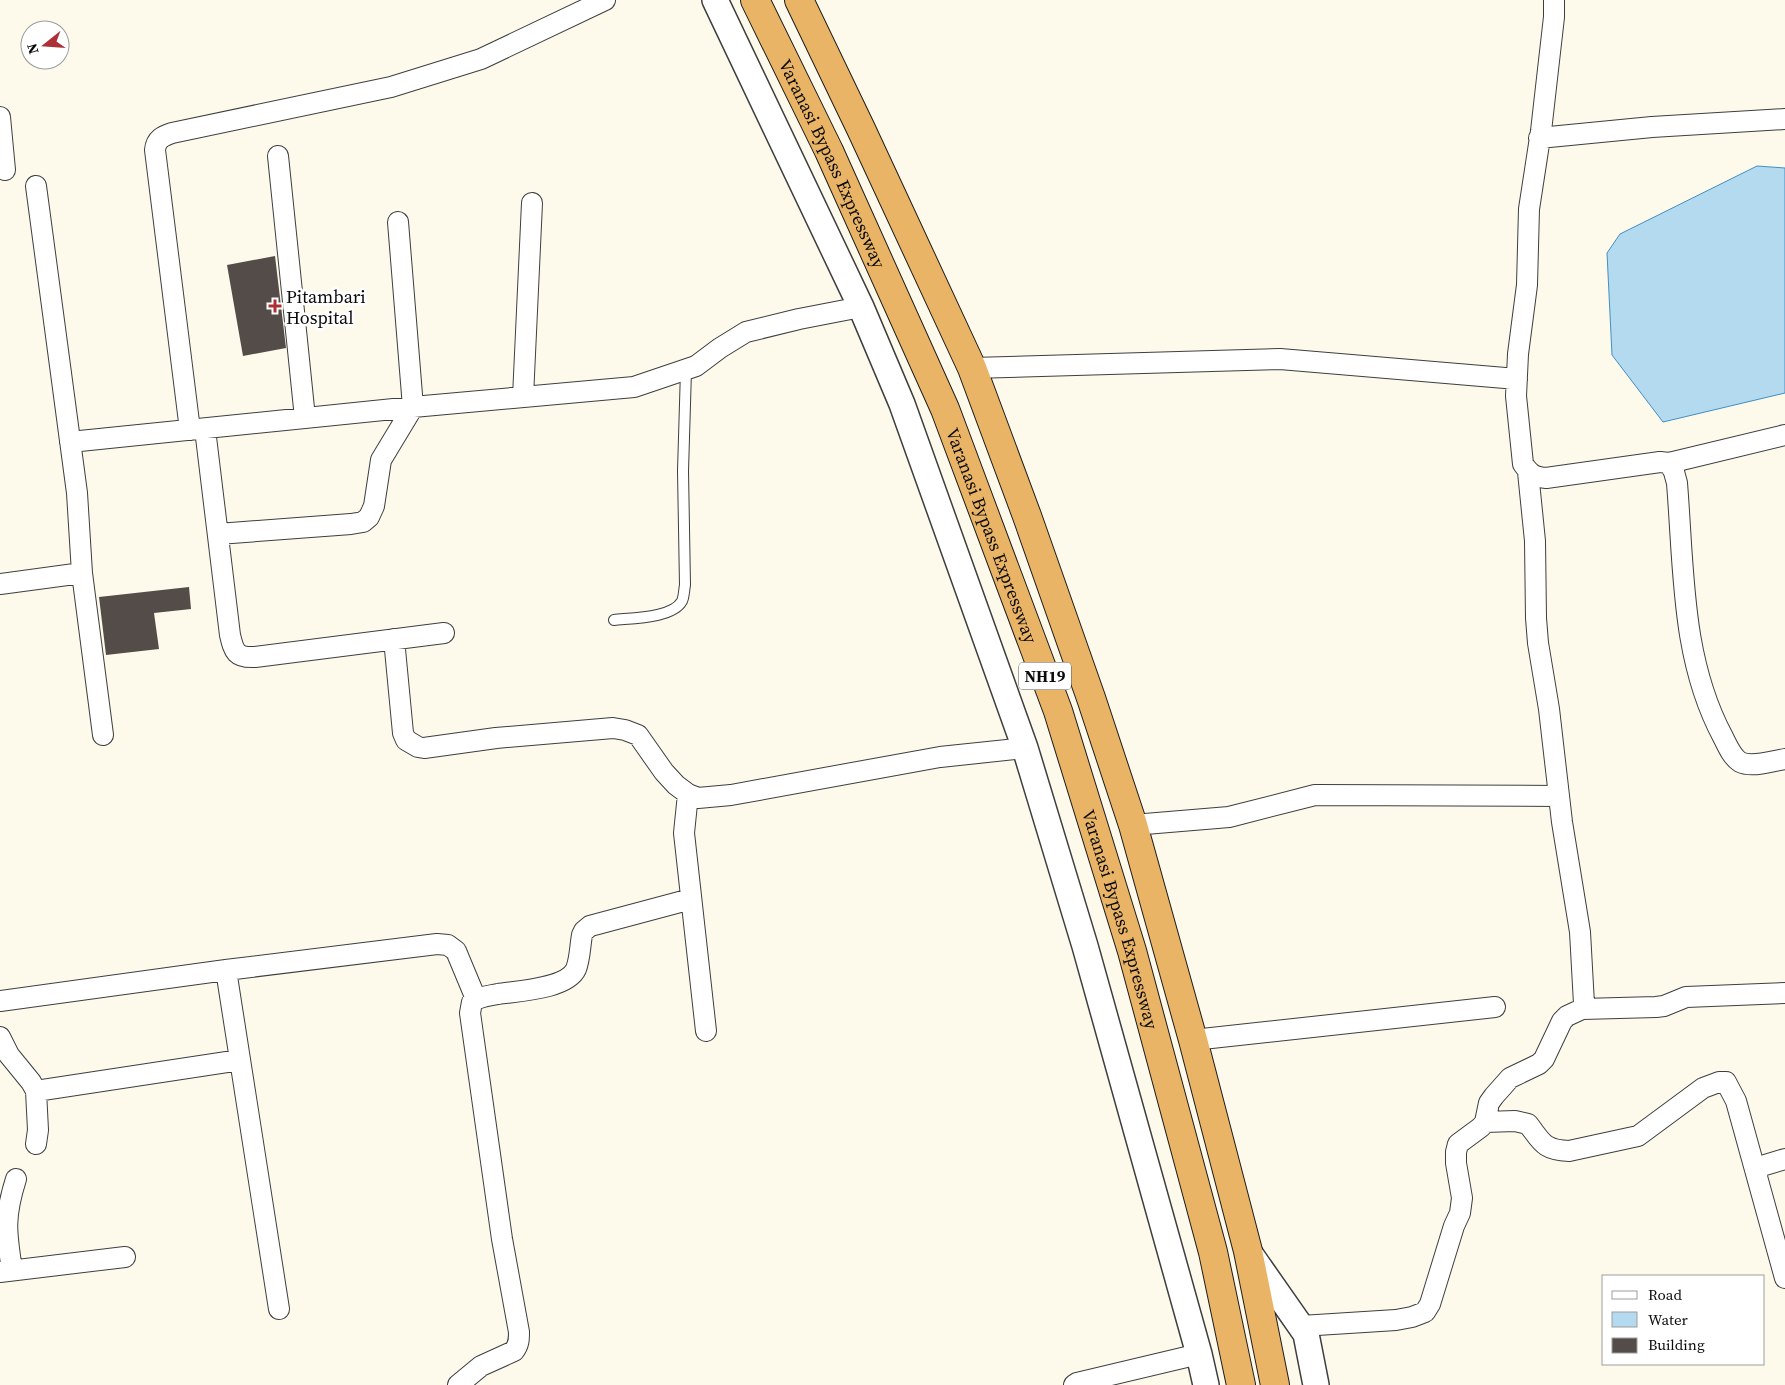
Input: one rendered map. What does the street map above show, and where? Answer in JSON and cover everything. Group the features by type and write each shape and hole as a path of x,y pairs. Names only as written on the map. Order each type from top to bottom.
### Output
{"highway":[{"name":"Varanasi Bypass Expressway","path":"756,0 829,151 945,410 1058,711 1147,1007 1213,1252 1241,1385"},
{"name":"Varanasi Bypass Expressway","path":"799,0 972,368 1091,698 1133,825 1193,1040 1248,1251 1275,1385"}],"street":[{"path":"444,633 246,657 238,655 233,647 218,534 198,430 155,150 156,144 160,139 172,133 391,87 419,79 481,59 605,0"},
{"path":"714,0 861,307 902,404 1025,748 1085,946 1206,1385"},
{"path":"1554,0 1554,17 1529,209 1527,285 1519,338 1516,396 1523,464 1528,472 1536,478 1546,478 1660,462 1669,463 1785,435"},
{"path":"0,117 5,170"},
{"path":"1539,138 1652,127 1785,119"},
{"path":"278,156 305,418"},
{"path":"36,186 77,493 82,573 103,735"},
{"path":"523,397 532,203"},
{"path":"218,534 363,522 369,517 374,506 381,460 413,408 398,222"},
{"path":"70,442 634,387 696,366 746,332 861,307"},
{"path":"972,368 1280,359 1517,379"},
{"path":"1669,463 1677,483 1687,620 1702,690 1713,718 1738,761 1748,765 1785,759"},
{"path":"1528,472 1536,541 1536,618 1538,643 1580,932 1584,1004 1582,1009"},
{"path":"0,584 82,573"},
{"path":"394,639 403,733 406,740 410,743 424,748 496,738 613,728 638,736 664,772 676,785 688,794 698,798 731,795 940,757 1025,748"},
{"path":"688,794 684,833 706,1031"},
{"path":"1133,825 1229,817 1315,795 1559,796"},
{"path":"458,1385 481,1366 514,1351 518,1346 519,1332 501,1230 470,1012 472,1002 476,999 562,982 572,975 575,970 582,935 590,926 691,899"},
{"path":"0,1001 226,970 437,944 448,945 456,952 476,999"},
{"path":"226,970 279,1309"},
{"path":"1302,1326 1396,1320 1425,1312 1430,1304 1454,1226 1460,1214 1462,1198 1456,1158 1458,1144 1485,1122 1489,1103 1510,1078 1539,1064 1544,1059 1562,1021 1567,1016 1582,1009 1664,1006 1686,997 1785,993"},
{"path":"1193,1040 1495,1008"},
{"path":"0,1038 9,1056 32,1082 36,1091 38,1130 36,1144"},
{"path":"36,1091 240,1060"},
{"path":"1485,1122 1515,1121 1528,1124 1540,1142 1547,1147 1560,1151 1569,1151 1638,1136 1703,1088 1719,1082 1726,1082 1736,1101 1785,1278"},
{"path":"1755,1168 1785,1159"},
{"path":"16,1179 8,1204 6,1220 6,1271 126,1257"},
{"path":"1248,1251 1302,1326 1306,1334 1316,1385"},
{"path":"1074,1385 1076,1382 1199,1354"}],"lane":[{"path":"614,620 668,613 677,608 683,600 685,585 683,471 686,370"}],"water":[{"path":"1757,166 1785,168 1785,393 1663,422 1612,355 1607,253 1620,234"}],"building":[{"path":"275,256 286,348 243,356 227,265"},
{"path":"189,587 191,609 154,613 159,649 106,655 99,597"}],"place":[{"name":"Pitambari Hospital","path":"275,306"}]}
